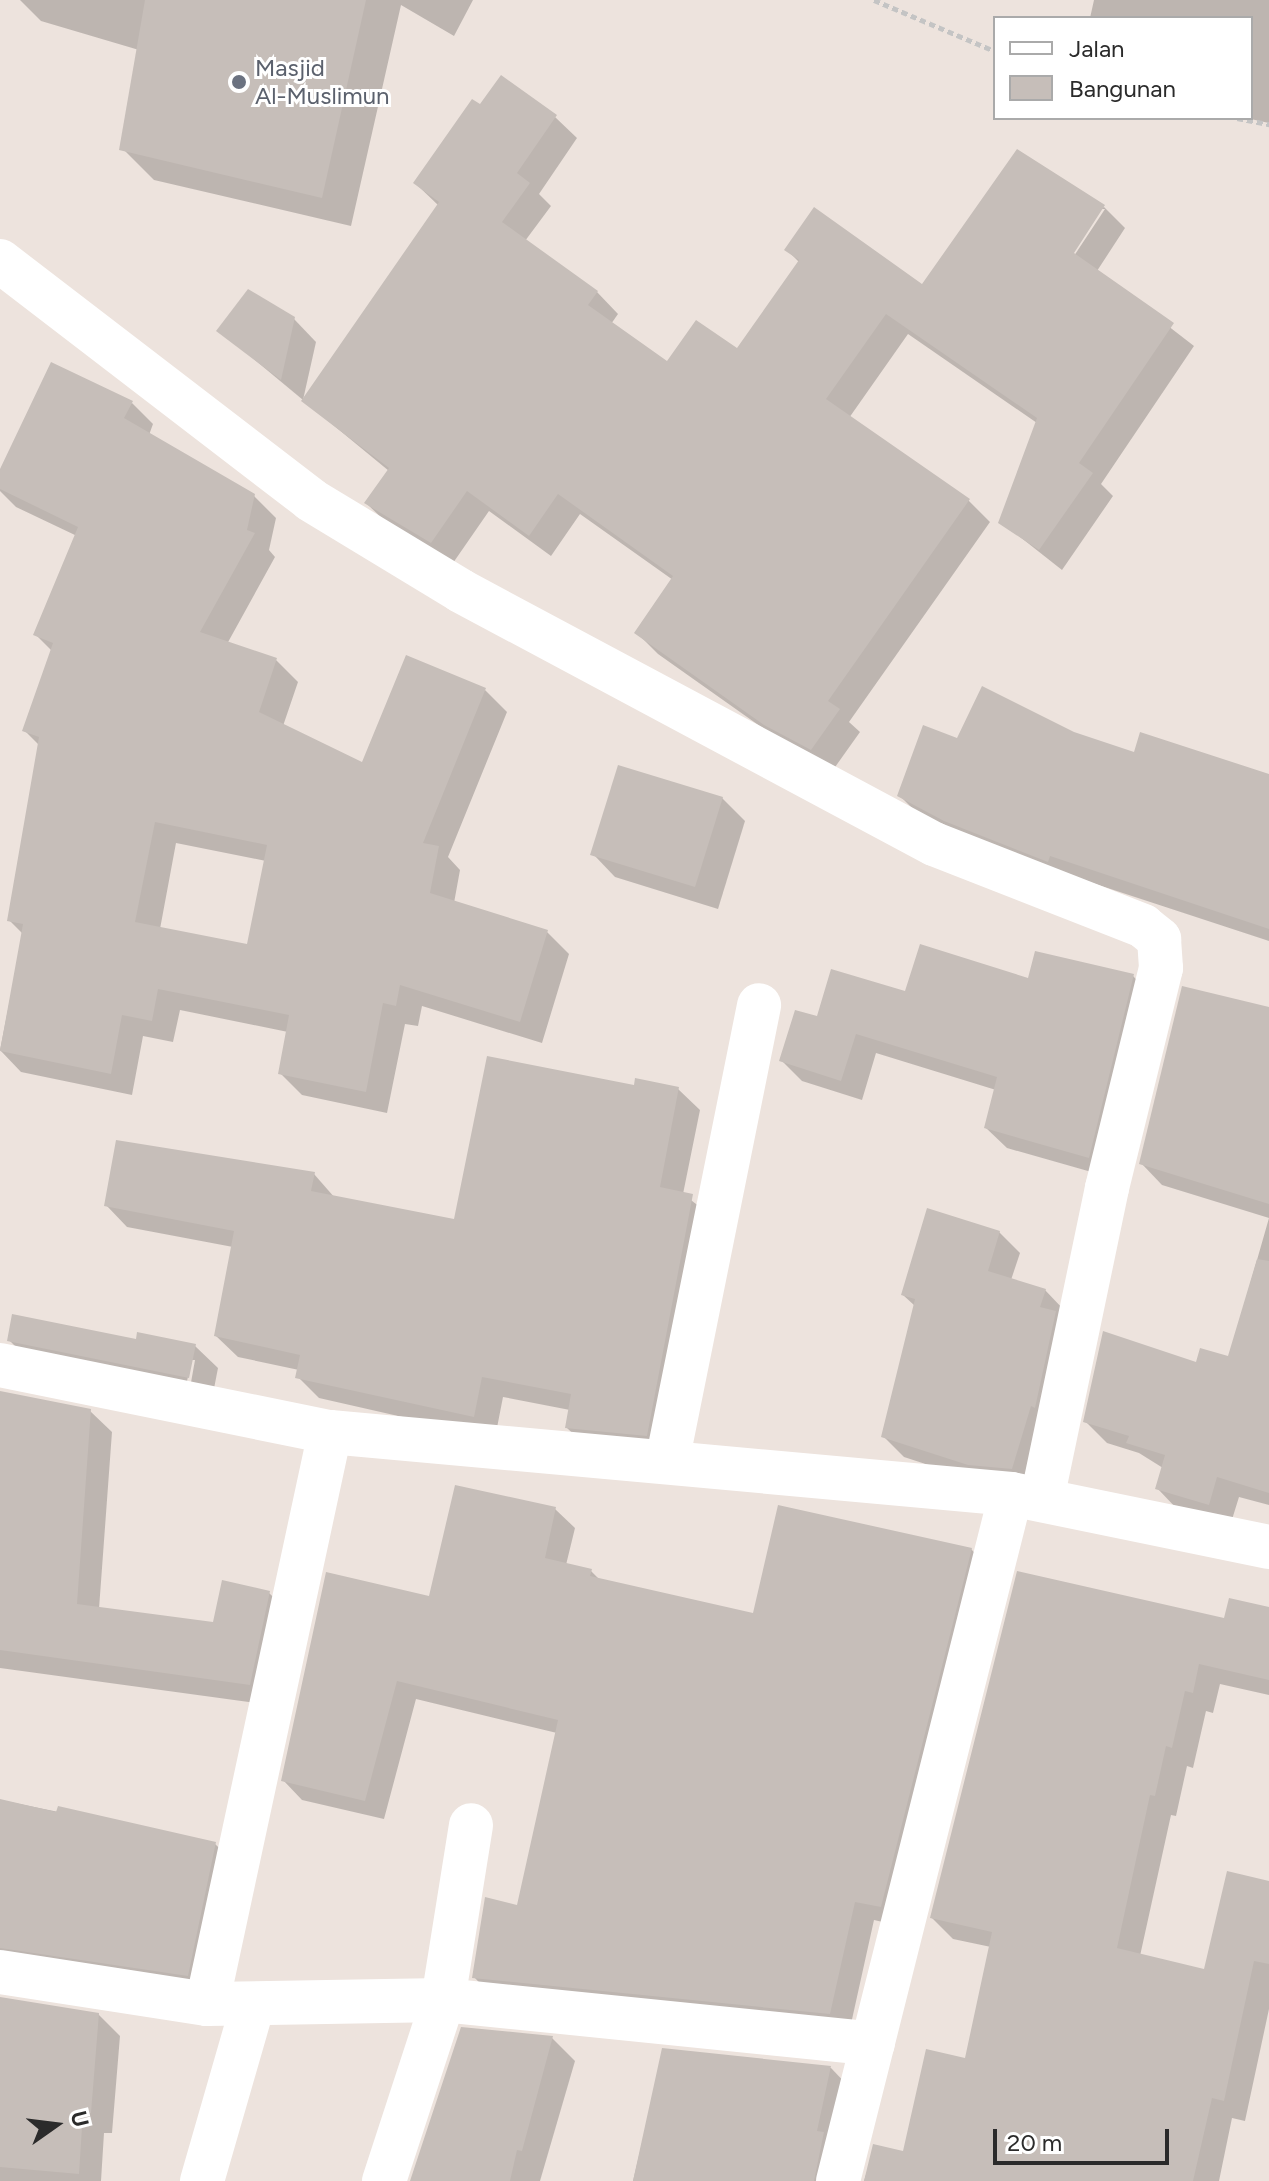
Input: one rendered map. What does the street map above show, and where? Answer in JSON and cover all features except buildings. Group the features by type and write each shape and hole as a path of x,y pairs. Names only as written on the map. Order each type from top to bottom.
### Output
{"street":[{"path":"0,261 311,500 461,591 934,844 1143,926 1159,939 1161,968 1107,1188 1027,1496 873,2044 838,2181"},
{"path":"667,1462 759,1005"},
{"path":"0,1365 330,1432 1027,1496 1269,1547"},
{"path":"207,2004 330,1432"},
{"path":"384,2181 443,2000 471,1825"},
{"path":"0,1972 207,2004 443,2000 873,2044"},
{"path":"202,2181 253,2004"}],"path":[{"path":"874,0 993,50"},
{"path":"1248,120 1269,124"}],"place":[{"name":"Masjid Al-Muslimun","path":"239,82"}]}
